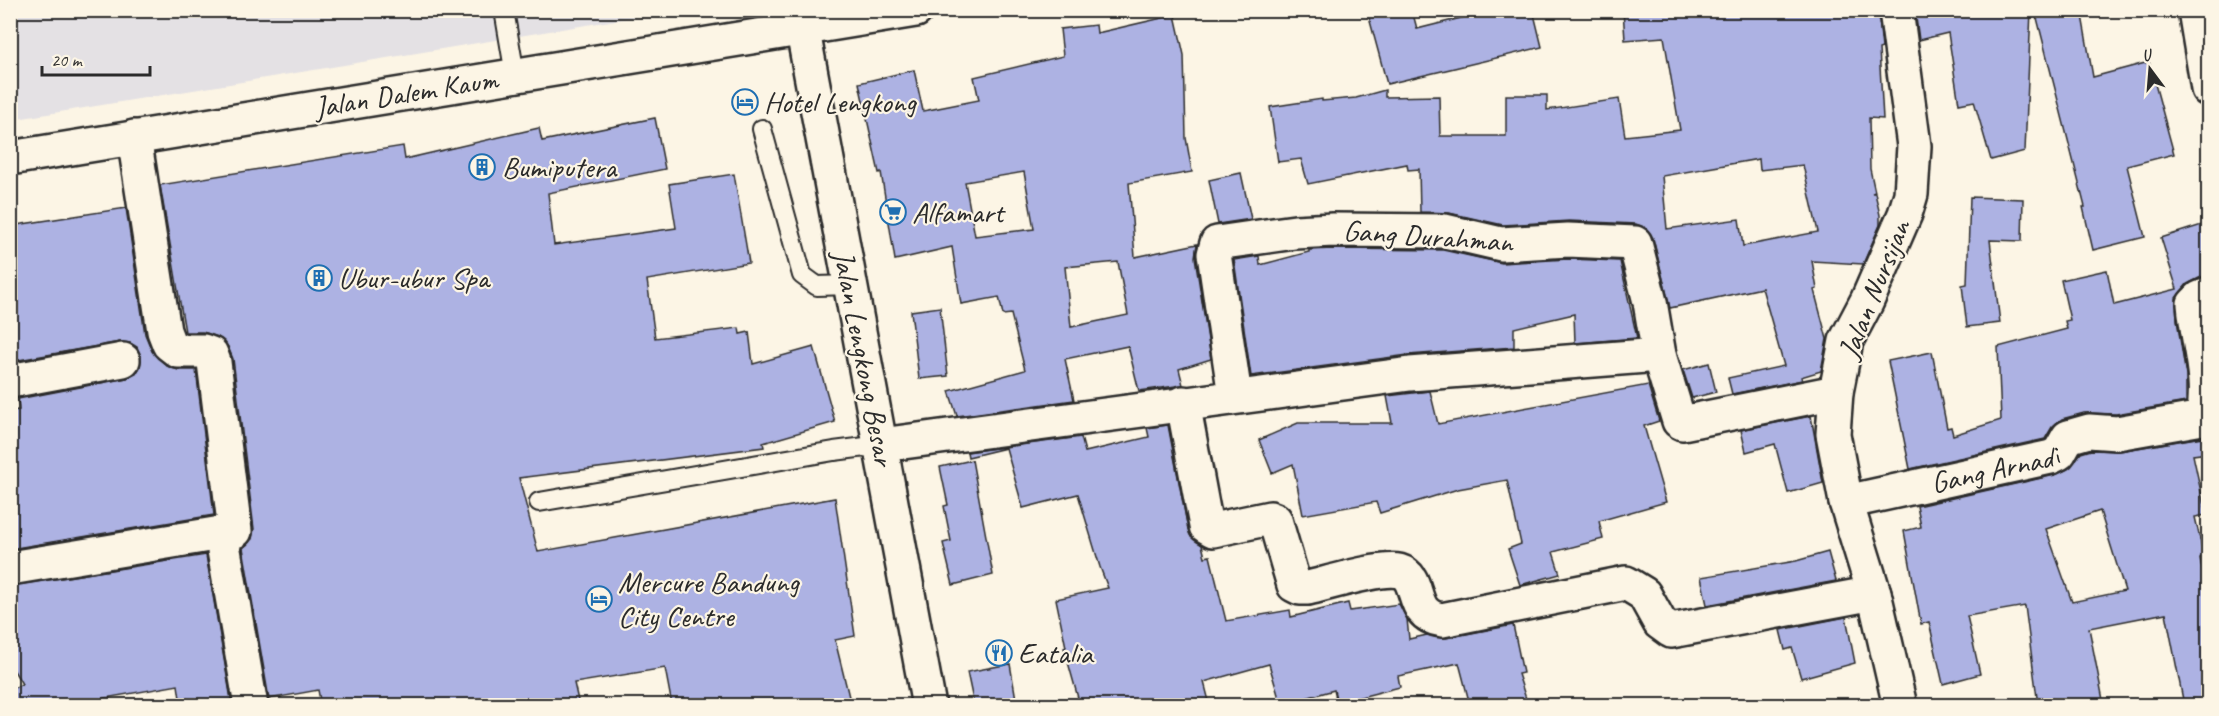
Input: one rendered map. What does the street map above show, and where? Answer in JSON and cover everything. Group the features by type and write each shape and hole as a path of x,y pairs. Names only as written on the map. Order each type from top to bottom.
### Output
{"street":[{"name":"Jalan Dalem Kaum","path":"10,158 515,75 800,20 916,10"},
{"name":"Jalan Nursijan","path":"1896,10 1914,146 1914,176 1905,214 1846,341 1836,392 1833,434 1846,502 1874,593 1900,705"},
{"path":"2195,10 2208,89"},
{"name":"Jalan Lengkong Besar","path":"800,20 929,705"},
{"path":"10,568 235,531 214,362 211,354 203,351 178,351 169,344 164,331 134,137"},
{"name":"Gang Durahman","path":"1235,396 1214,248 1217,243 1295,232 1445,231 1501,244 1568,240 1635,243 1650,302 1653,355"},
{"path":"2206,417 2204,369 2194,304 2200,298 2208,296"},
{"path":"881,445 1410,374 1653,355 1679,421 1682,423 1836,392"},
{"path":"10,381 123,360"},
{"path":"1183,403 1206,526 1213,530 1270,518 1275,520 1294,585 1300,588 1382,571 1399,571 1409,577 1422,610 1433,619 1442,620 1626,583 1644,594 1660,623 1671,631 1874,593"},
{"name":"Gang Arnadi","path":"1846,502 2051,457 2059,453 2068,437 2079,433 2089,431 2117,433 2206,417"},
{"path":"221,533 250,705"}],"lane":[{"path":"504,10 515,75"},
{"path":"762,129 802,275 817,286 850,285"},
{"path":"539,502 881,445"}],"shaded area":[{"path":"11,11 671,11 11,120"}],"building":[{"path":"1367,10 1412,10 1417,29 1493,10 1533,10 1542,47 1387,84"},
{"path":"1623,10 1878,10 1882,48 1879,49 1883,119 1869,118 1870,169 1875,192 1872,193 1875,193 1880,225 1863,264 1812,261 1817,289 1814,290 1827,339 1821,371 1801,377 1802,380 1732,394 1728,378 1784,366 1762,288 1670,308 1653,238 1646,228 1636,224 1569,221 1503,225 1449,213 1420,212 1419,169 1408,170 1407,164 1308,184 1301,159 1278,162 1270,107 1322,99 1322,101 1356,98 1385,90 1385,97 1439,96 1440,136 1506,136 1506,95 1547,95 1547,110 1619,99 1625,136 1680,130 1664,37 1625,40","holes":["1759,159 1760,170 1803,165 1818,232 1743,246 1739,219 1667,229 1662,176"]},
{"path":"1915,10 2031,10 2025,151 1991,160 1974,101 1959,104 1948,33 1919,40"},
{"path":"2035,10 2081,10 2093,77 2149,62 2174,154 2127,166 2145,237 2093,250 2083,207 2085,207"},
{"path":"1175,15 1184,55 1186,138 1192,172 1129,183 1135,257 1197,244 1195,257 1211,359 1179,369 1183,385 1139,391 1128,346 1065,359 1074,400 957,416 949,391 1025,370 1011,314 1003,315 999,297 961,304 952,247 895,260 881,172 879,173 859,83 914,70 923,111 979,100 974,77 1063,56 1060,29 1096,25 1097,33","holes":["1024,172 1034,229 975,236 965,182","1118,262 1128,315 1071,327 1065,267"]},
{"path":"655,118 665,169 548,193 554,245 676,228 669,184 734,174 749,263 647,280 655,338 739,328 740,334 749,332 753,364 814,347 835,422 763,443 764,447 519,478 538,552 835,498 855,636 835,640 851,705 672,705 665,668 574,683 579,705 321,705 318,690 269,699 243,548 252,539 254,529 233,359 228,347 218,337 203,332 185,332 160,185 403,146 405,159 539,128 542,141"},
{"path":"1241,173 1251,219 1218,224 1209,180"},
{"path":"1970,197 2023,199 2022,241 1990,240 2000,323 1967,327 1962,285 1967,284"},
{"path":"126,208 145,334 152,351 167,366 178,370 196,370 214,515 10,549 10,411 19,410 18,399 127,378 136,374 140,367 141,357 137,347 130,343 120,342 13,361 10,345 10,226"},
{"path":"2208,223 2208,277 2201,277 2187,284 2176,298 2177,320 2186,376 2186,402 2116,414 2084,413 2062,419 2052,427 2045,439 1910,469 1888,361 1932,352 1947,428 1951,427 1953,435 2001,420 1998,347 2067,329 2065,321 2070,320 2061,280 2107,270 2114,305 2177,289 2161,238"},
{"path":"1309,250 1443,250 1502,263 1568,259 1620,261 1637,338 1575,343 1574,314 1514,328 1514,347 1408,355 1251,376 1234,260 1259,256 1260,265 1309,252"},
{"path":"940,307 948,376 919,379 911,311"},
{"path":"1709,363 1716,392 1692,398 1683,370"},
{"path":"1648,385 1659,421 1644,426 1666,502 1599,521 1603,539 1553,552 1560,574 1520,585 1508,549 1521,544 1507,480 1458,489 1380,513 1376,502 1303,515 1293,464 1272,473 1259,440 1298,423 1392,423 1387,396 1430,391 1438,424"},
{"path":"1811,416 1823,483 1788,493 1775,444 1746,452 1741,430"},
{"path":"1168,425 1188,529 1191,537 1202,545 1205,557 1210,556 1226,621 1290,610 1291,617 1348,603 1350,611 1399,604 1407,619 1409,639 1427,635 1446,638 1513,625 1523,673 1518,674 1528,705 1470,705 1459,663 1398,676 1400,687 1337,703 1334,690 1281,705 1269,664 1204,682 1210,705 1080,705 1064,648 1066,647 1056,599 1108,588 1078,494 1023,508 1006,448 968,457 967,452 1081,437 1085,452 1149,437 1147,428"},
{"path":"2208,436 2208,453 2193,455 2206,515 2195,517 2204,557 2200,558 2208,601 2208,705 2184,705 2166,613 2089,628 2104,705 2038,705 2025,606 1967,616 1980,674 1943,684 1929,622 1921,624 1904,531 1921,527 1917,506 2055,475 2068,469 2081,453 2091,450 2120,451","holes":["2100,511 2125,591 2072,602 2046,529"]},
{"path":"972,460 993,575 953,585 943,543 951,541 944,506 948,505 940,467"},
{"path":"1828,552 1836,581 1707,605 1701,577 1796,561"},
{"path":"206,555 232,705 181,705 178,685 83,702 85,705 10,705 10,690 22,684 10,664 10,586"},
{"path":"1846,617 1855,663 1801,678 1792,648 1785,650 1780,630"},
{"path":"1010,664 1017,705 974,705 967,672"}],"place":[{"name":"Hotel Lengkong","path":"745,102"},
{"name":"Bumiputera","path":"482,167"},
{"name":"Alfamart","path":"893,212"},
{"name":"Ubur-ubur Spa","path":"319,278"},
{"name":"Mercure Bandung City Centre","path":"599,599"},
{"name":"Eatalia","path":"999,653"}]}
